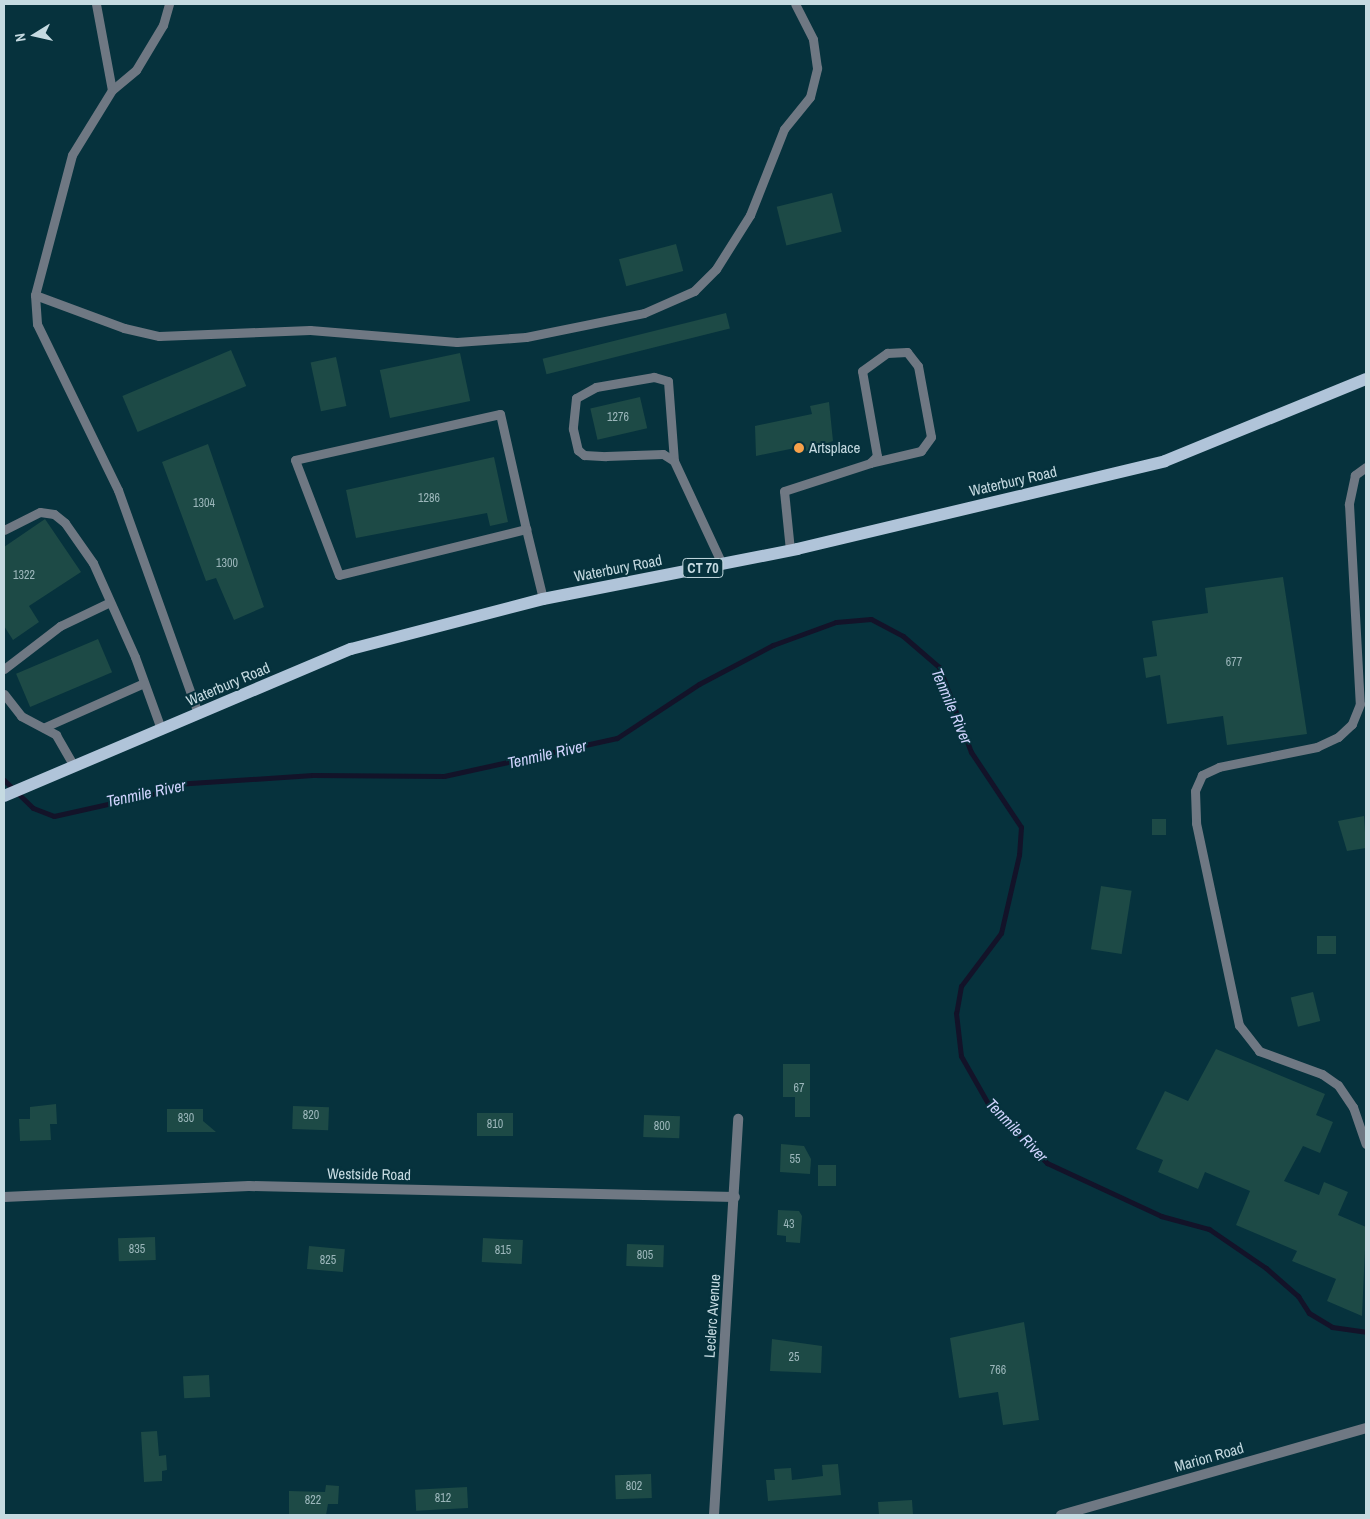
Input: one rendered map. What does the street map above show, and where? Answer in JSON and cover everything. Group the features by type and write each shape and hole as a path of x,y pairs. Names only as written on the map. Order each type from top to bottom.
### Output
{"main road":[{"name":"Waterbury Road","path":"5,795 351,649 542,599 790,550 1165,461 1366,379"}],"street":[{"name":"Leclerc Avenue","path":"714,1515 735,1197 738,1120"},
{"name":"Westside Road","path":"4,1197 249,1186 735,1197"},
{"name":"Marion Road","path":"1061,1515 1366,1428"}],"lane":[{"path":"96,4 112,90"},
{"path":"169,4 163,25 136,70 112,90 72,155 35,295 37,324 118,490 198,714"},
{"path":"35,295 160,336 310,330 457,342 526,337 644,313 694,291 716,269 750,215 784,129 810,97 817,68 813,39 795,4"},
{"path":"790,550 784,491 870,463 921,451 931,437 918,366 906,352 887,353 862,371 876,456 870,463"},
{"path":"674,461 648,453 584,455 572,429 576,398 596,387 644,378 668,381 674,461 722,564"},
{"path":"526,529 339,575 295,460 500,414 542,599"},
{"path":"1366,467 1355,475 1348,504 1360,704 1352,724 1338,737 1317,747 1218,768 1202,775 1195,791 1196,823 1239,1025 1259,1051 1322,1074 1338,1085 1353,1107 1366,1144"},
{"path":"4,530 40,512 54,514 93,563 144,683 161,730"},
{"path":"4,669 60,626 110,602"},
{"path":"45,727 144,683"},
{"path":"4,694 21,716 45,727 74,766"}],"building":[{"path":"832,193 842,232 786,246 777,207"},
{"path":"676,244 683,271 626,286 619,259"},
{"path":"726,313 730,329 546,374 543,359"},
{"path":"231,350 246,386 138,432 122,396"},
{"path":"460,353 470,401 390,418 380,370"},
{"path":"336,357 346,406 321,411 311,362"},
{"path":"640,397 647,428 598,440 590,408"},
{"path":"829,402 833,441 806,451 805,446 756,456 755,426 812,414 810,406"},
{"path":"208,444 264,607 234,620 216,578 206,581 162,462"},
{"path":"494,457 508,522 490,526 487,513 356,538 346,490"},
{"path":"45,519 81,572 29,606 39,622 13,640 4,626 4,547"},
{"path":"1283,577 1307,734 1227,745 1223,716 1167,724 1160,675 1146,678 1143,658 1157,656 1152,621 1208,613 1205,588"},
{"path":"98,639 112,672 30,707 16,674"},
{"path":"1364,816 1366,848 1347,851 1338,821"},
{"path":"1152,819 1166,819 1166,835 1152,835"},
{"path":"1101,886 1132,891 1122,954 1091,949"},
{"path":"1317,936 1336,936 1336,954 1317,954"},
{"path":"1313,992 1320,1021 1298,1027 1291,998"},
{"path":"1216,1049 1325,1094 1316,1115 1333,1122 1320,1153 1303,1146 1284,1181 1319,1195 1324,1182 1348,1192 1338,1215 1366,1227 1362,1316 1327,1301 1336,1279 1292,1261 1297,1251 1236,1225 1250,1191 1205,1172 1198,1189 1158,1172 1163,1160 1136,1149 1165,1091 1188,1101"},
{"path":"783,1064 810,1064 810,1117 795,1117 795,1097 783,1097"},
{"path":"56,1104 57,1124 50,1124 51,1140 20,1141 19,1119 30,1119 30,1107"},
{"path":"293,1106 329,1107 328,1130 292,1129"},
{"path":"167,1109 203,1109 203,1121 216,1132 167,1132"},
{"path":"477,1113 513,1113 513,1136 477,1136"},
{"path":"644,1115 680,1116 679,1138 643,1137"},
{"path":"781,1144 804,1146 811,1159 810,1174 780,1172"},
{"path":"818,1165 836,1165 836,1186 818,1186"},
{"path":"778,1210 799,1211 802,1216 800,1243 786,1242 786,1236 777,1235"},
{"path":"155,1237 156,1260 119,1261 118,1238"},
{"path":"483,1238 523,1240 522,1264 482,1262"},
{"path":"627,1244 664,1245 663,1267 626,1266"},
{"path":"309,1246 345,1249 343,1272 307,1269"},
{"path":"1024,1322 1039,1420 1003,1425 998,1392 959,1398 950,1338"},
{"path":"772,1339 822,1346 821,1373 770,1371"},
{"path":"209,1375 210,1397 184,1398 183,1376"},
{"path":"157,1431 159,1456 166,1455 167,1470 162,1471 162,1481 144,1482 141,1432"},
{"path":"838,1464 841,1495 768,1501 766,1480 775,1480 774,1469 791,1468 792,1480 823,1476 822,1465"},
{"path":"651,1474 652,1498 616,1499 615,1475"},
{"path":"326,1485 339,1486 338,1504 328,1504 326,1515 289,1515 289,1491 325,1492"},
{"path":"467,1487 468,1508 416,1511 415,1490"},
{"path":"912,1500 913,1515 879,1515 878,1502"}],"waterway":[{"name":"Tenmile River","path":"4,780 33,808 54,816 157,793 175,784 313,775 444,776 617,738 699,684 773,645 836,622 871,619 903,636 939,667 971,752 1021,827 1019,855 1001,933 961,986 956,1013 961,1056 990,1107 1047,1163 1161,1216 1209,1229 1266,1268 1298,1296 1309,1313 1332,1327 1366,1332"}],"place":[{"name":"Artsplace","path":"799,448"}]}
